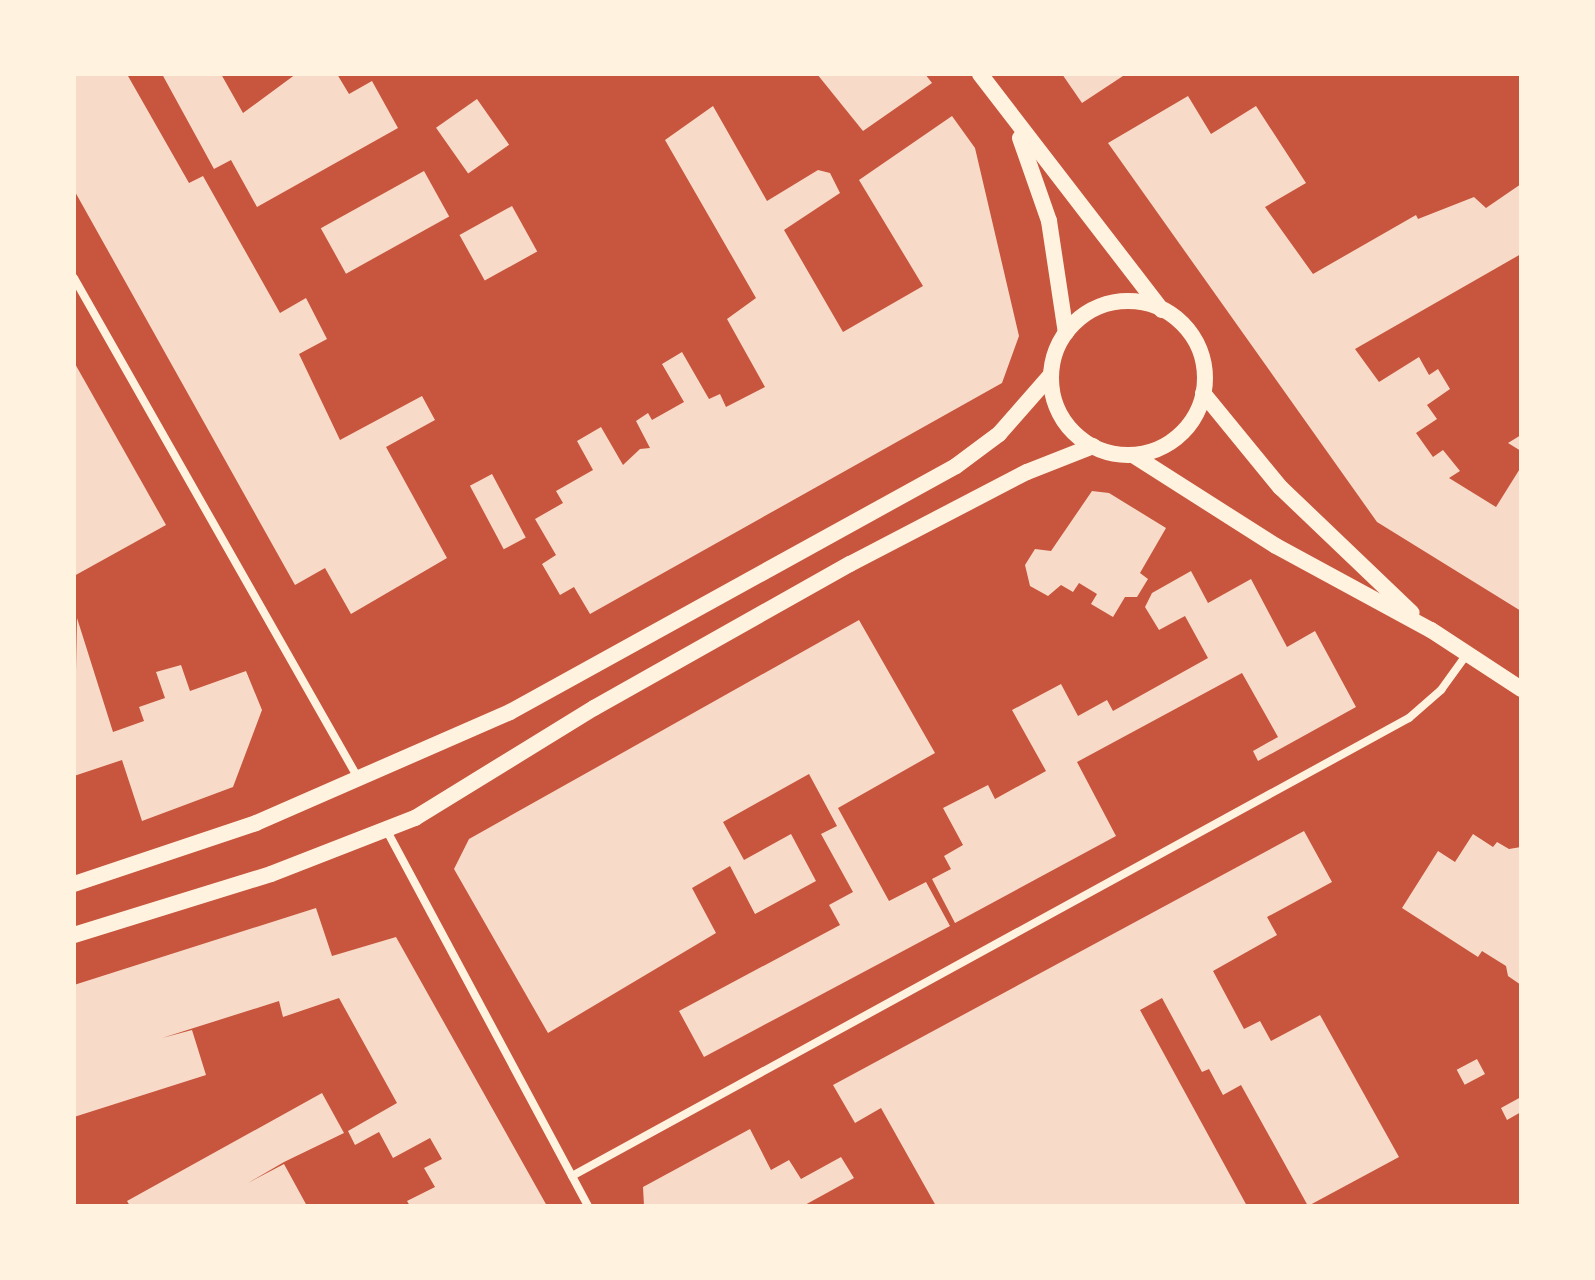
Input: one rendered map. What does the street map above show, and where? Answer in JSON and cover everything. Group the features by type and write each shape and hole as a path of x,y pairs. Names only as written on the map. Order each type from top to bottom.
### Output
{"main road":[{"path":"980,74 1015,126 1092,215 1162,310"},
{"path":"74,884 256,823 360,781 532,700 946,471 999,434 1050,376 1066,333 1049,221 1015,126"},
{"path":"1066,333 1104,305 1128,301 1162,310 1179,321 1197,345 1203,393 1196,413 1177,437 1131,454"},
{"path":"1050,376 1061,417 1093,446 1131,454 1276,546 1431,630 1521,689"},
{"path":"1203,393 1280,487 1431,630"},
{"path":"74,935 271,874 387,831 862,558 1027,472 1093,446"}],"street":[{"path":"74,278 360,781"},
{"path":"572,1176 1409,718 1441,690 1467,654"},
{"path":"387,831 588,1206"}],"building":[{"path":"74,74 133,74 128,76 189,183 203,176 280,313 306,298 327,339 299,354 340,440 422,396 435,420 386,447 447,558 351,614 325,568 295,585 74,190"},
{"path":"162,74 221,74 243,113 296,74 337,74 349,94 372,81 398,128 257,207 231,160 214,169"},
{"path":"817,74 925,74 932,83 863,131"},
{"path":"1062,74 1126,74 1082,103"},
{"path":"1188,96 1211,134 1256,106 1306,183 1265,207 1313,274 1416,215 1418,219 1474,197 1486,208 1521,184 1521,254 1355,349 1379,382 1419,357 1429,375 1438,369 1450,389 1427,405 1437,419 1416,433 1433,457 1443,450 1460,471 1449,478 1496,507 1521,467 1521,611 1377,522 1108,143"},
{"path":"477,99 509,145 468,174 436,128"},
{"path":"713,106 767,201 818,170 830,173 840,193 784,230 843,332 923,286 859,180 952,116 975,148 1019,336 1002,383 590,614 574,587 560,595 542,564 556,555 535,519 563,503 556,491 593,470 577,441 601,427 623,465 640,449 650,448 636,421 648,413 652,420 684,402 662,364 682,352 709,399 720,394 726,407 765,387 727,319 756,298 665,140"},
{"path":"424,171 449,216 346,274 321,228"},
{"path":"512,206 537,251 485,281 460,235"},
{"path":"74,362 166,525 74,576"},
{"path":"1521,435 1521,451 1508,443"},
{"path":"492,474 526,538 504,549 470,486"},
{"path":"1092,491 1109,493 1166,528 1140,573 1148,579 1137,597 1125,597 1113,617 1091,604 1097,594 1079,583 1073,592 1061,585 1048,596 1030,586 1025,565 1035,549 1051,551"},
{"path":"1191,571 1208,603 1251,579 1287,647 1315,631 1356,707 1258,761 1253,751 1278,737 1242,673 1077,762 1116,836 955,923 932,879 951,869 944,856 963,845 943,808 988,785 995,799 1046,771 1012,710 1061,684 1078,716 1107,700 1113,711 1208,658 1185,616 1159,630 1145,607 1152,593"},
{"path":"77,618 113,732 144,721 139,707 165,698 156,672 181,665 190,691 246,671 262,710 233,787 142,821 122,760 74,776"},
{"path":"859,620 935,753 838,808 889,901 926,882 950,926 704,1057 679,1011 840,925 829,905 853,892 821,834 837,826 809,774 723,822 744,860 791,834 816,881 755,914 730,866 692,888 716,933 548,1033 454,869 469,839"},
{"path":"1304,831 1332,882 1267,917 1277,935 1213,971 1244,1029 1260,1021 1271,1041 1320,1015 1399,1157 1308,1206 1241,1085 1223,1095 1209,1069 1202,1072 1162,998 1140,1010 1247,1206 936,1206 881,1108 855,1123 833,1085"},
{"path":"1473,834 1493,847 1497,842 1509,849 1521,847 1521,985 1508,976 1506,966 1482,951 1478,957 1402,908 1438,851 1455,862"},
{"path":"316,908 332,956 396,937 547,1206 410,1206 407,1201 435,1187 424,1168 442,1159 430,1138 393,1158 379,1132 355,1145 348,1131 397,1103 339,998 283,1017 279,1001 162,1038 192,1030 206,1075 74,1117 74,985"},
{"path":"1477,1059 1485,1074 1465,1085 1457,1070"},
{"path":"322,1093 344,1133 284,1162 248,1183 284,1164 307,1206 130,1206 127,1201"},
{"path":"1521,1097 1521,1112 1507,1120 1501,1108"},
{"path":"750,1129 771,1170 789,1160 801,1179 841,1157 854,1178 803,1206 644,1206 643,1187"}]}
